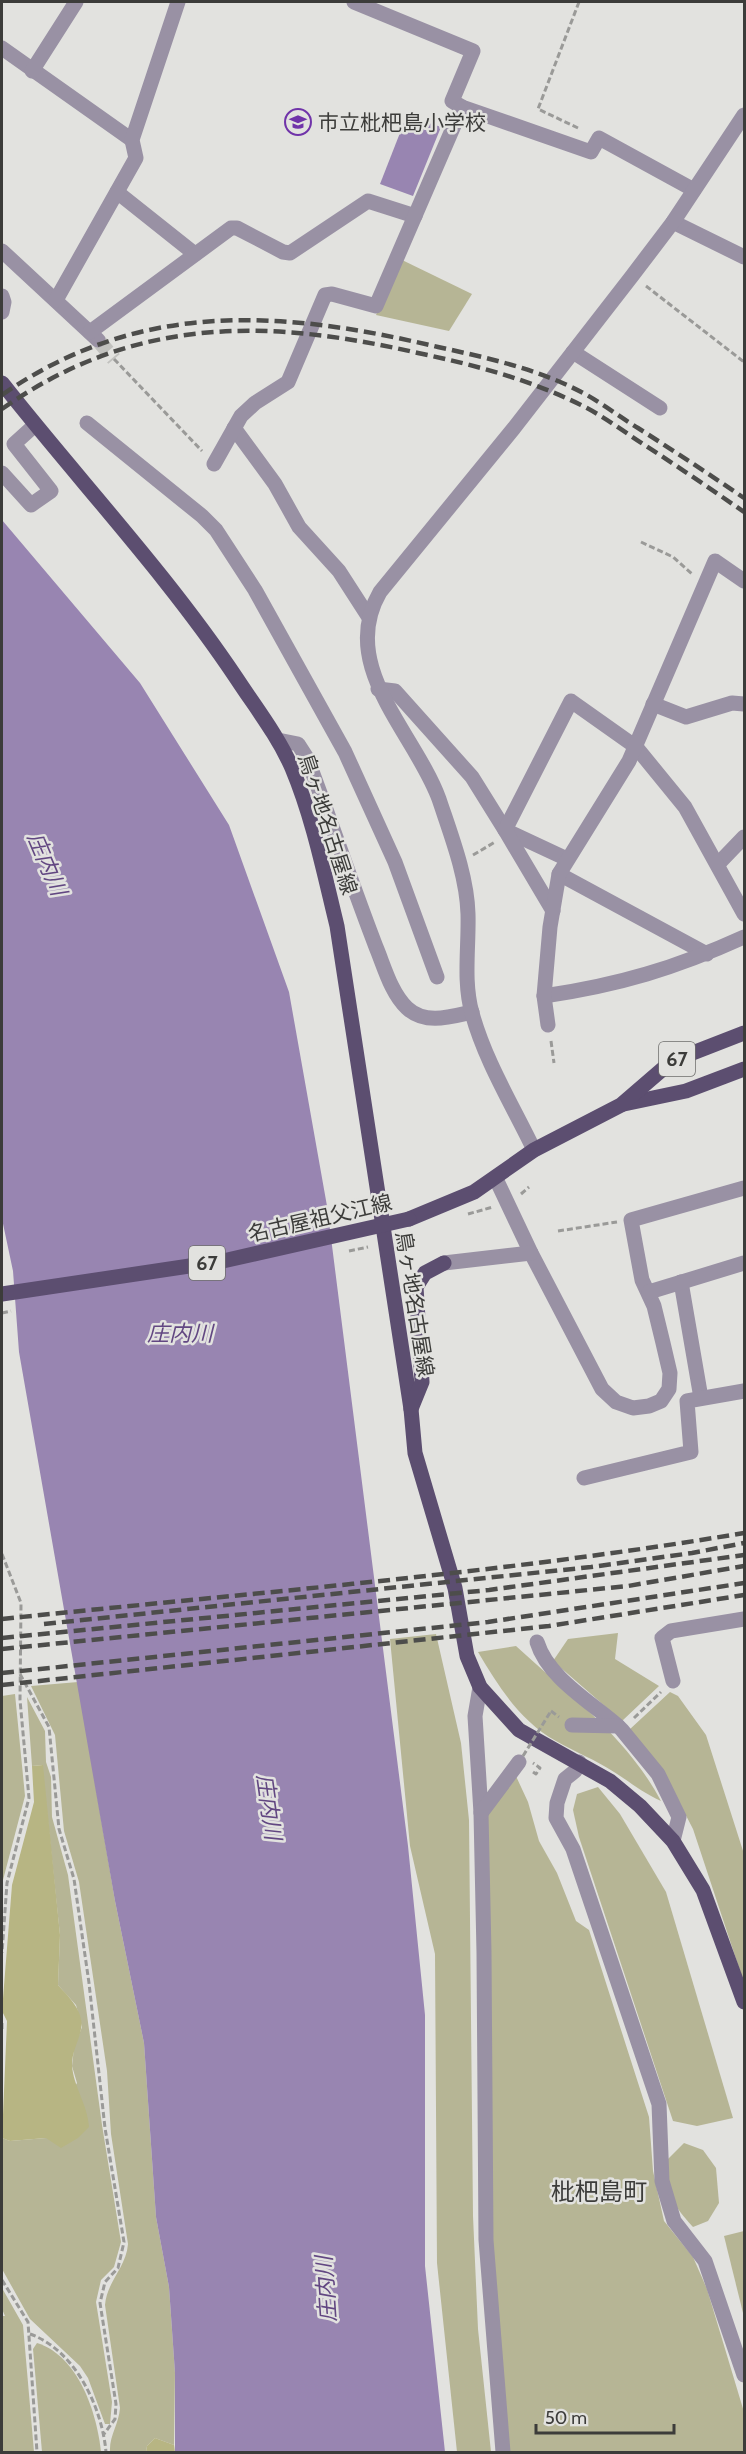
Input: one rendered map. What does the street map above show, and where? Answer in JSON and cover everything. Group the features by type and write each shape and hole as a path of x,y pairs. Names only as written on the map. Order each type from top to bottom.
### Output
{"main road":[{"name":"鳥ヶ地名古屋線","path":"2,383 139,548 208,638 278,740 292,770 320,855 337,926 411,1409 415,1453 455,1588 467,1656 480,1687 519,1730 579,1762 617,1787 673,1840 703,1890 744,2002"},
{"name":"名古屋祖父江線","path":"2,1294 223,1261 409,1219 474,1192 496,1179 534,1150 621,1105 672,1061 744,1033"},
{"name":"名古屋祖父江線","path":"621,1105 686,1091 744,1068"},
{"path":"411,1409 422,1382 416,1287 425,1273 444,1263"}],"street":[{"path":"32,71 76,2"},
{"path":"56,300 136,158 132,140 178,2"},
{"path":"355,2 472,51 452,101 462,107 591,152 599,138 694,190"},
{"path":"2,48 132,140"},
{"path":"214,464 234,428 255,403 288,382 325,295 332,294 376,306 462,107"},
{"path":"534,1150 490,1061 472,1012 467,962 468,913 459,864 439,799 425,767 378,689 367,646 368,616 380,592 573,352 673,222 744,115"},
{"path":"117,192 195,254"},
{"path":"2,251 94,336 195,254 231,228 237,228 283,252 290,253 368,201 415,216"},
{"path":"673,222 744,257"},
{"path":"2,296 4,302 2,312"},
{"path":"573,352 660,408"},
{"path":"87,423 202,516 216,530 255,590 345,752 392,854 437,977"},
{"path":"2,473 31,505 51,491 14,444 35,425"},
{"path":"234,428 275,484 299,527 339,571 368,616"},
{"path":"548,1025 544,996 559,874 636,747 715,561 744,581"},
{"path":"378,689 396,691 472,777 553,911"},
{"path":"506,833 571,701 636,747 686,807 719,863 744,914"},
{"path":"653,704 686,717 732,704 744,704"},
{"path":"278,740 298,744 308,758 369,930 398,998 419,1016 437,1019 472,1012"},
{"path":"506,833 567,859"},
{"path":"719,863 744,837"},
{"path":"559,874 707,954"},
{"path":"544,996 603,988 667,970 744,937"},
{"path":"496,1179 531,1253 602,1389 616,1402 633,1408 649,1406 661,1401 669,1389 670,1373 649,1292 642,1280 630,1220 744,1188"},
{"path":"444,1263 531,1253"},
{"path":"649,1292 744,1263"},
{"path":"681,1282 701,1398"},
{"path":"584,1478 691,1452 687,1401 744,1391"},
{"path":"672,1681 662,1638 671,1632 744,1619"},
{"path":"537,1642 547,1663 620,1728 658,1774 679,1816 673,1840"},
{"path":"480,1687 474,1716 481,1813 486,2240 503,2452"},
{"path":"572,1725 620,1728"},
{"path":"481,1813 521,1759"},
{"path":"579,1762 560,1789 556,1818 573,1849 659,2104 662,2181 674,2221 705,2260 744,2375"}],"path":[{"path":"579,2 538,110 599,138"},
{"path":"632,276 744,362"},
{"path":"114,358 214,464"},
{"path":"640,542 673,557 704,584"},
{"path":"459,864 506,833"},
{"path":"548,1025 554,1063"},
{"path":"558,1231 630,1220"},
{"path":"2,1554 21,1603 20,1674 29,1798 7,1883 2,1953"},
{"path":"20,1674 49,1727 59,1829 74,1879 89,1983 105,2128 124,2242 118,2268 105,2282 101,2291 100,2303 116,2404 115,2420 104,2434"},
{"path":"620,1728 672,1681"},
{"path":"521,1759 551,1711"},
{"path":"2,2023 2,2030"},
{"path":"2,2280 28,2322 37,2452"},
{"path":"30,2334 42,2338 71,2363 84,2380 104,2434 106,2452"}],"green space":[{"path":"400,259 472,294 449,331 376,315"},
{"path":"618,1633 615,1659 659,1686 622,1721 553,1661 568,1639"},
{"path":"436,1634 461,1743 469,1820 473,2216 478,2329 491,2452 457,2452 437,2263 435,1954 410,1846 390,1639"},
{"path":"516,1646 614,1737 647,1778 661,1801 543,1733 521,1713 502,1690 478,1652"},
{"path":"78,1682 115,1901 144,2043 156,2217 169,2287 175,2373 174,2445 155,2438 147,2446 146,2452 110,2452 120,2408 105,2305 106,2296 127,2253 128,2244 111,2134 107,2071 79,1882 64,1831 55,1735 31,1686"},
{"path":"670,1692 678,1696 706,1735 744,1854 744,1983 693,1829 663,1771 629,1730"},
{"path":"15,1694 25,1796 3,1880 2,1897 2,1696"},
{"path":"27,1697 45,1731 46,1762 51,1777 52,1817 68,1875 102,2125 121,2242 114,2267 101,2280 96,2302 112,2402 110,2424 105,2424 88,2378 80,2366 30,2319 2,2269 2,2138 10,2141 46,2138 77,2083 72,2066 74,2048 82,2027 76,2005 58,1985 60,1935 42,1765 32,1766"},
{"path":"515,1774 528,1802 539,1841 557,1873 576,1921 589,1930 649,2117 653,2171 664,2221 693,2257 707,2289 744,2412 744,2452 509,2452 489,2199 484,1818"},
{"path":"598,1787 620,1814 666,1892 733,2118 697,2126 673,2121 579,1837 573,1810 577,1794"},
{"path":"684,2143 703,2150 716,2168 719,2203 708,2221 693,2227 671,2197 668,2181 667,2160"},
{"path":"744,2231 744,2317 724,2236"},
{"path":"2,2288 23,2325 34,2452 2,2452 2,2316 5,2316 2,2309"},
{"path":"37,2343 52,2350 75,2373 90,2404 101,2452 42,2452 33,2349"}],"shaded area":[{"path":"43,1765 60,1935 58,1985 75,2005 82,2023 72,2065 89,2127 78,2138 61,2148 46,2138 10,2141 2,2138 7,2021 2,2011 12,1885 34,1802 32,1766"},
{"path":"155,2438 174,2445 175,2452 146,2452 147,2446"}],"water":[{"path":"407,115 441,127 413,196 380,184"},
{"name":"庄内川","path":"2,520 140,683 229,825 289,992 327,1206 408,1846 425,2015 425,2266 445,2452 175,2452 175,2373 169,2287 156,2217 144,2043 115,1901 19,1352 13,1271 2,1219"}],"tunnel":[{"path":"98,340 114,359"}],"railway":[{"path":"2,395 54,364 106,342 159,328 213,321 268,321 323,325 476,355 513,365 568,385 598,402 744,498"},
{"path":"2,409 52,378 101,356 152,341 202,333 254,331 307,334 362,342 481,368 561,396 597,414 744,512"},
{"path":"2,1619 467,1571 744,1533"},
{"path":"44,1624 591,1567 692,1553 744,1543"},
{"path":"2,1638 489,1590 744,1555"},
{"path":"2,1649 628,1586 744,1566"},
{"path":"2,1673 488,1622 744,1583"},
{"path":"2,1685 549,1626 744,1595"}],"place":[{"name":"市立枇杷島小学校","path":"298,122"}],"district":[{"name":"枇杷島町","path":"599,2191"}]}
